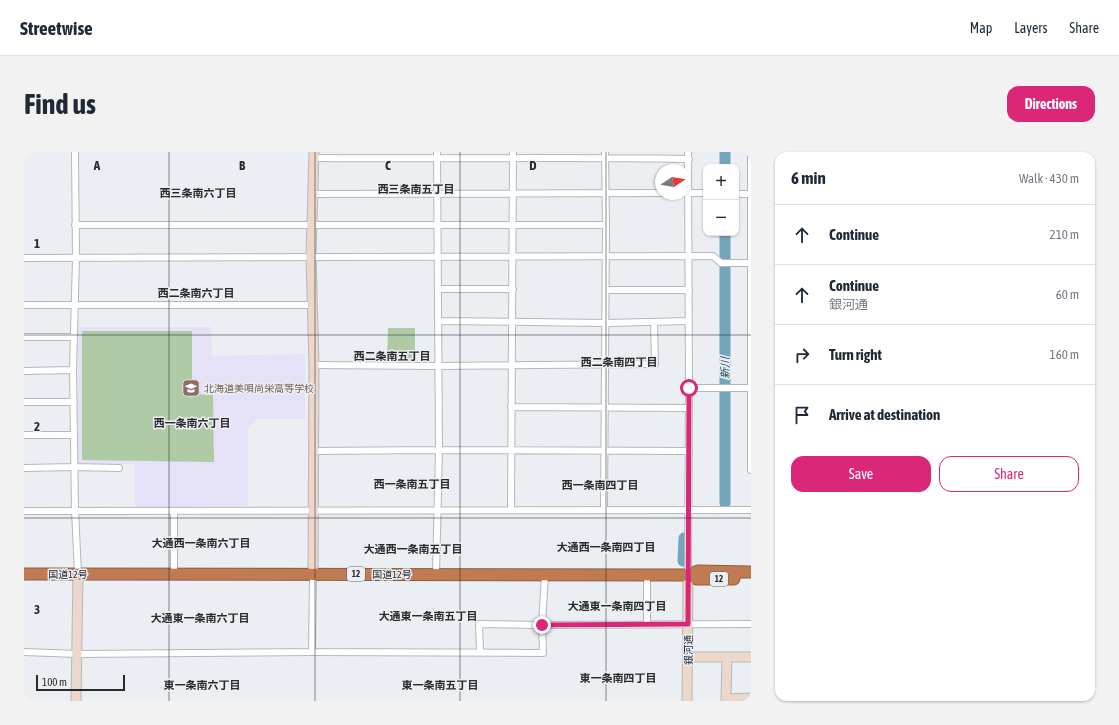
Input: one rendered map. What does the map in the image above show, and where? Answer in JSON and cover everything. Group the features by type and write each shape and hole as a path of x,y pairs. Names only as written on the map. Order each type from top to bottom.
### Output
{"highway":[{"name":"国道12号","path":"688,575 698,571 751,572"},
{"name":"国道12号","path":"24,574 647,574 688,575 697,579 751,579"}],"street":[{"path":"75,152 76,258 73,370 75,510 78,574 76,701"},
{"path":"436,574 439,450 437,152"},
{"path":"751,152 751,470"},
{"path":"312,652 314,366 312,256 314,155 437,159 513,155 689,155"},
{"path":"511,510 510,451 513,155"},
{"path":"604,509 606,323 605,155"},
{"path":"314,194 513,192 655,193"},
{"path":"691,193 703,193"},
{"path":"739,194 751,194"},
{"path":"687,200 689,290 688,575"},
{"path":"75,225 606,225"},
{"path":"24,258 713,256 721,263 751,263"},
{"path":"438,290 512,290"},
{"path":"606,290 689,290"},
{"path":"24,305 312,305"},
{"path":"438,321 606,323 689,321"},
{"path":"314,366 655,364 654,322"},
{"path":"24,337 74,337"},
{"path":"24,371 73,370"},
{"path":"689,388 750,388"},
{"path":"24,402 74,402"},
{"path":"511,407 689,408"},
{"path":"24,435 74,435"},
{"path":"313,451 689,451"},
{"path":"24,468 119,468"},
{"path":"24,511 604,509 751,510"},
{"path":"174,511 174,574"},
{"path":"24,652 77,654 312,652 543,653 542,625 544,574"},
{"path":"647,574 647,624"},
{"name":"銀河通","path":"687,701 688,575"},
{"path":"480,652 479,624 751,624"},
{"path":"688,657 751,657"},
{"path":"727,657 726,699 751,698"}],"shaded area":[{"name":"北海道美唄尚栄高等学校","path":"78,327 211,327 212,356 305,354 305,419 257,419 248,428 248,505 135,508 135,464 78,464"}],"green space":[{"path":"388,328 415,328 415,363 387,363"},
{"path":"82,331 192,331 192,394 213,395 214,462 82,460"}],"waterway":[{"name":"新川","path":"725,152 725,164"},
{"name":"新川","path":"725,236 725,503"},
{"name":"新川","path":"683,561 684,538"}],"place":[{"name":"北海道美唄尚栄高等学校","path":"191,388"}],"district":[{"name":"西三条南五丁目","path":"416,189"},
{"name":"西三条南六丁目","path":"198,193"},
{"name":"西二条南六丁目","path":"196,293"},
{"name":"西二条南五丁目","path":"392,356"},
{"name":"西二条南四丁目","path":"619,362"},
{"name":"西一条南六丁目","path":"192,423"},
{"name":"西一条南五丁目","path":"412,484"},
{"name":"西一条南四丁目","path":"600,485"},
{"name":"大通西一条南六丁目","path":"201,543"},
{"name":"大通西一条南四丁目","path":"606,547"},
{"name":"大通西一条南五丁目","path":"413,549"},
{"name":"大通東一条南四丁目","path":"617,606"},
{"name":"大通東一条南五丁目","path":"428,616"},
{"name":"大通東一条南六丁目","path":"200,618"},
{"name":"東一条南四丁目","path":"618,678"},
{"name":"東一条南六丁目","path":"202,685"},
{"name":"東一条南五丁目","path":"440,685"}],"route":[{"path":"542,625 688,624 689,388"}]}
